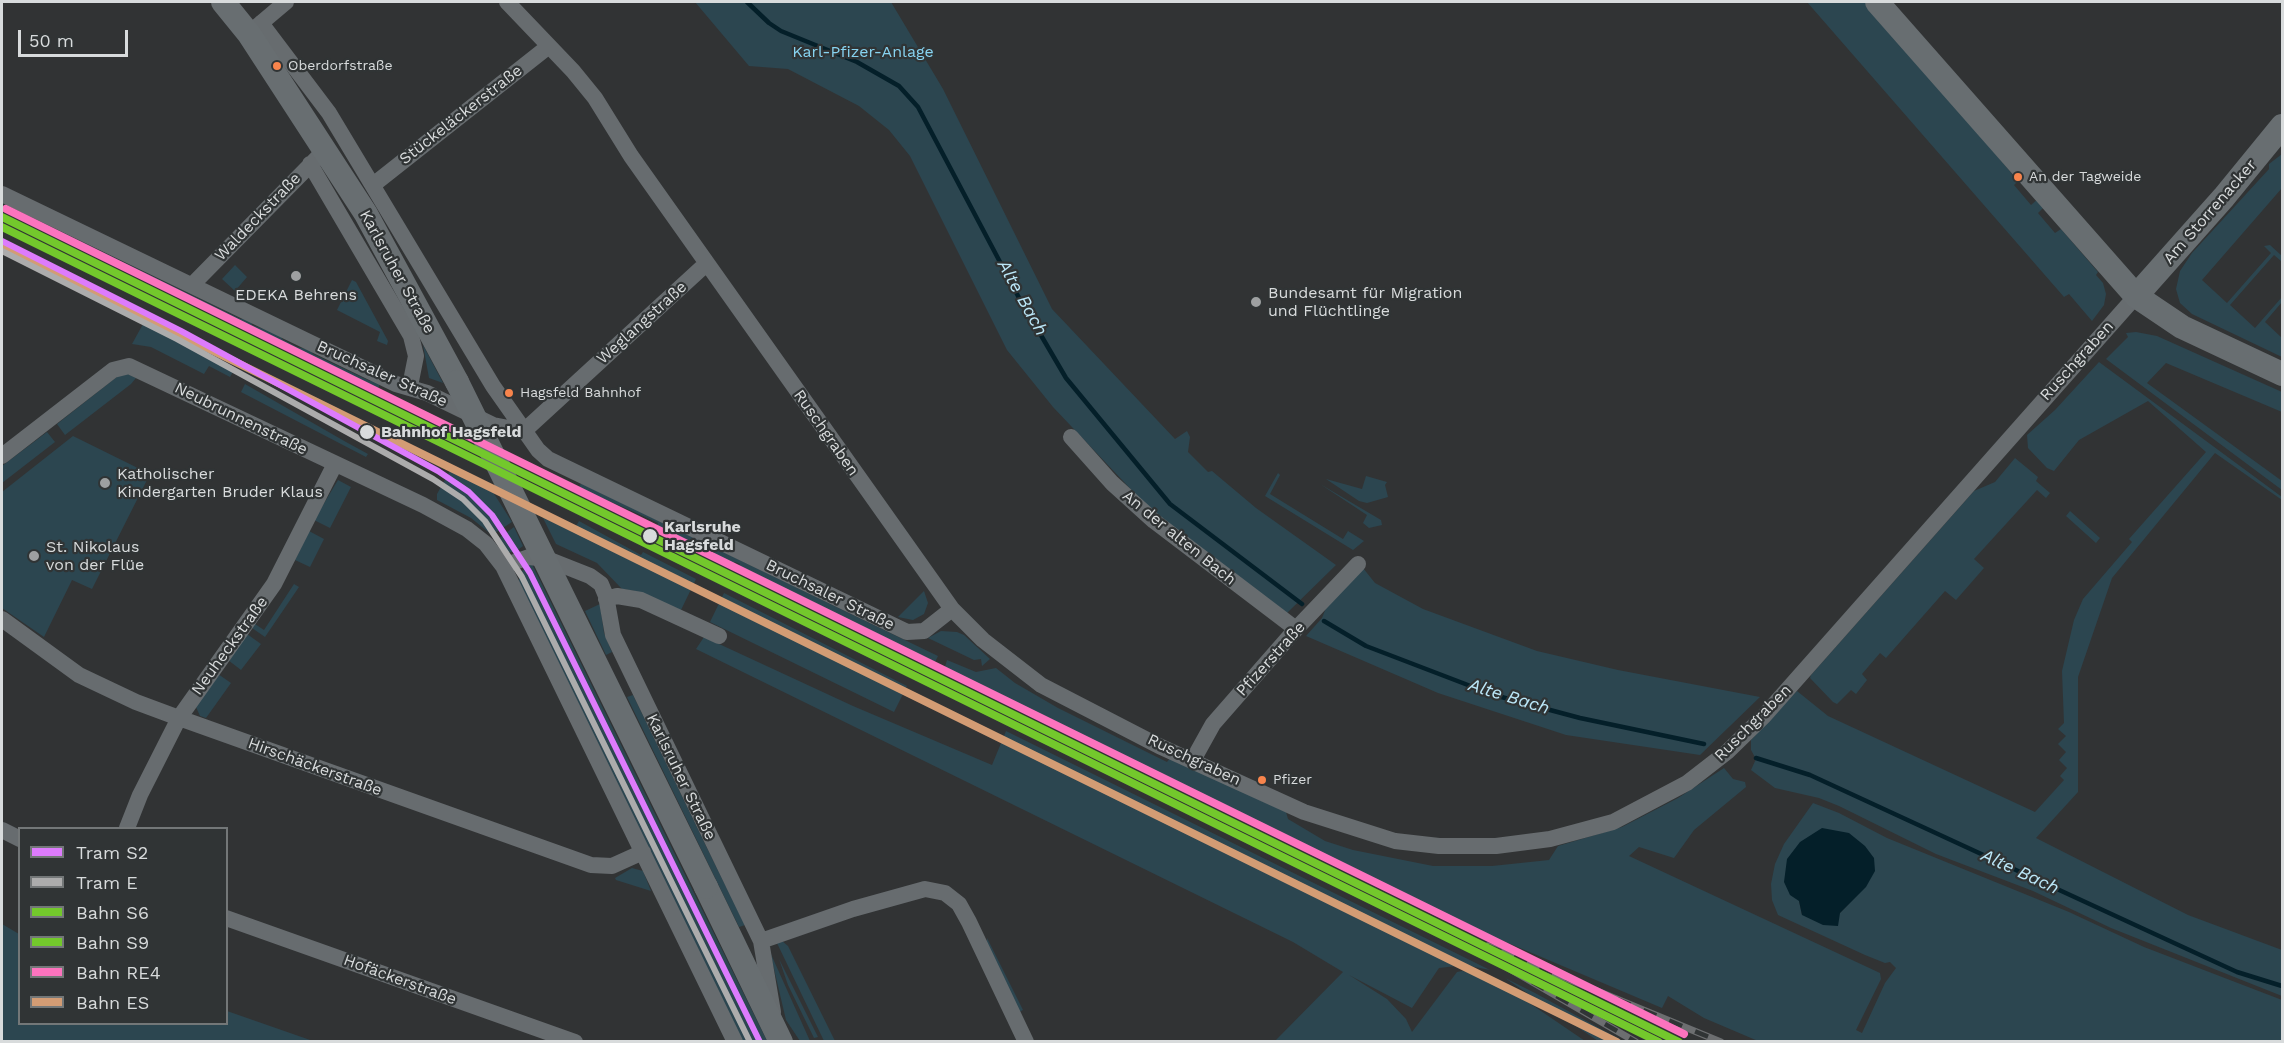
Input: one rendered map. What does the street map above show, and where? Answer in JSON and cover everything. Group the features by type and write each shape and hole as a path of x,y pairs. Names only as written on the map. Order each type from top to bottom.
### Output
{"street":[{"name":"Karlsruher Straße","path":"223,2 255,29 313,88 493,386 524,431"},
{"path":"255,29 286,2"},
{"name":"Ruschgraben","path":"507,2 549,45 595,98 631,156 706,264 952,609 1002,657 1041,685 1304,812 1395,841 1439,846 1496,846 1550,839 1592,830 1639,810 1687,783 1727,752 1764,716 2136,296"},
{"path":"1877,2 2136,296 2182,327 2283,374"},
{"name":"Karlsruher Straße","path":"255,29 324,162 394,263 471,409 778,1036"},
{"name":"Stückeläckerstraße","path":"373,185 549,45"},
{"name":"Am Storrenacker","path":"2136,296 2224,197 2283,126"},
{"name":"Karlsruher Straße","path":"324,162 327,194 411,336 416,356 410,386"},
{"name":"Waldeckstraße","path":"192,285 324,162"},
{"name":"Bruchsaler Straße","path":"2,194 174,279 192,285 396,384 410,386 483,421 524,431 537,450 548,459 907,632 924,631 952,609"},
{"name":"Weglangstraße","path":"524,431 706,264"},
{"name":"Neubrunnenstraße","path":"2,456 113,370 129,366 452,520 486,544 503,566"},
{"name":"An der alten Bach","path":"1071,437 1112,483 1154,521 1296,629"},
{"name":"Neuheckstraße","path":"127,827 140,795 179,718 274,584 335,464"},
{"name":"Karlsruher Straße","path":"503,566 529,557 548,559 590,576 601,584 613,635 761,941 778,1036"},
{"name":"Pfizerstraße","path":"1193,760 1213,724 1296,629 1358,564"},
{"path":"503,566 735,1041"},
{"path":"606,599 631,597 719,636"},
{"name":"Hirschäckerstraße","path":"2,619 79,675 125,697 179,718 591,865 612,866 643,852"},
{"path":"2,830 18,839"},
{"path":"761,941 853,909 925,889 945,893 958,904 969,922 1026,1041"},
{"name":"Hofäckerstraße","path":"228,919 575,1041"}],"green space":[{"name":"Karl-Pfizer-Anlage","path":"695,2 891,2 943,89 1052,309 1175,439 1187,431 1190,437 1188,452 1208,472 1212,471 1256,508 1336,565 1287,613 1160,520 1053,407 1007,350 910,156 889,130 859,106 788,69 749,66"},
{"path":"1807,2 1867,2 2014,176 2017,174 2021,178 2014,185 2031,205 2039,198 2045,206 2038,213 2055,233 2061,229 2098,272 2096,275 2103,283 2106,294 2104,305 2092,321 2069,294 2064,297"},
{"path":"2282,154 2282,188 2202,280 2227,303 2271,253 2264,246 2270,245 2282,256 2281,261 2274,255 2230,305 2255,328 2282,297 2282,302 2265,322 2282,338 2282,357 2192,314 2180,303 2176,289 2180,271 2192,253 2269,169 2269,164"},
{"path":"2,203 241,319 251,320 252,325 281,335 282,339 297,347 311,350 313,354 370,381 375,378 381,381 378,389"},
{"path":"235,265 247,277 235,291 222,279"},
{"path":"352,280 356,282 388,341 387,345 377,341 380,332 337,310"},
{"path":"143,324 234,370 230,377 209,366 204,374 151,347 132,344"},
{"path":"2136,332 2157,336 2282,392 2282,412 2166,363 2147,383 2282,481 2282,490 2106,359 2128,337 2126,333"},
{"path":"423,345 443,383 429,378"},
{"path":"2099,362 2282,497 2282,500 2215,453 2112,578 2078,677 2078,792 2036,838 2188,915 2282,950 2282,996 2111,928 2033,891 1936,854 1839,806 1819,798 1775,788 1751,770 1756,759 1751,750 1751,740 1797,691 1828,716 2035,812 2064,780 2060,776 2067,768 2059,760 2066,752 2058,744 2066,736 2058,729 2064,723 2062,671 2074,620 2083,599 2132,542 2129,539 2206,452 2148,401 2079,440 2054,471 2047,468 2028,448 2027,435 2055,410"},
{"path":"126,373 136,378 131,384 65,435 57,424 118,376"},
{"path":"245,384 368,454 366,457 241,392"},
{"path":"47,432 55,442 2,483 2,466"},
{"path":"73,436 150,474 92,589 72,580 44,637 2,608 2,492"},
{"path":"2015,458 2038,477 2036,481 2050,493 2046,498 2037,490 1974,559 1984,568 1956,600 1945,591 1886,658 1880,653 1862,674 1867,680 1856,694 1851,690 1837,704 1833,702 1810,678 1811,675 1974,491 1995,482"},
{"path":"451,469 491,489 512,522 492,535 471,518 437,500 437,494"},
{"path":"1278,473 1280,475 1270,494 1343,539 1348,531 1364,541 1353,550 1265,496"},
{"path":"1366,476 1387,482 1385,485 1388,497 1367,503 1359,501 1326,479 1362,489"},
{"path":"338,480 351,487 330,528 314,520"},
{"path":"581,483 938,656 935,662 739,566 740,564 735,562 733,564 657,526 658,523 579,488"},
{"path":"1320,484 1381,520 1382,525 1369,528 1363,523 1367,515"},
{"path":"539,510 576,526 579,521 641,555 643,552 696,579 681,610 635,591 622,589 597,563 556,544"},
{"path":"2070,511 2100,538 2096,543 2066,516"},
{"path":"514,527 523,546 515,552 505,552 495,541"},
{"path":"309,531 324,539 310,567 295,560"},
{"path":"531,562 767,1041 743,1041 737,1031 519,582 519,574"},
{"path":"1363,568 1375,583 1423,609 1537,651 1618,670 1760,697 1700,755 1566,735 1438,693 1306,636 1322,618 1326,608"},
{"path":"294,584 299,587 265,637 252,628 255,624 264,630"},
{"path":"924,591 928,603 924,614 913,620 898,617"},
{"path":"724,593 907,686 894,712 710,622"},
{"path":"600,604 604,633 612,652 606,655 585,611"},
{"path":"941,631 964,635 990,659 982,666 981,659 974,660 928,638"},
{"path":"247,634 261,644 241,670 228,660"},
{"path":"704,637 853,706 992,765 1006,731 1490,970 1465,965 1439,968 1412,1008 1349,975 1387,999 1406,1019 1412,1032 1457,972 1462,971 1478,973 1516,994 1585,1041 1275,1041 1343,972 1293,942 696,649"},
{"path":"947,660 976,672 996,668 1015,683 1058,708 1167,762 1170,758 1286,812 1288,819 1325,841 1353,850 1433,866 1492,866 1549,860 1558,846 1622,827 1678,798 1724,768 1733,779 1745,782 1746,787 1694,830 1674,858 1639,847 1629,856 1880,973 1881,979 1856,1030 1862,1033 1885,983 1896,968 1890,962 1885,963 1865,955 1778,915 1772,900 1771,884 1775,864 1784,844 1813,803 1839,813 1887,838 2069,912 2144,947 2282,1000 2282,1041 1758,1041 1704,1018 1668,996 1662,1008 1423,907 1094,741 977,688 970,680 945,667","holes":["1866,886 1840,913 1802,915 1799,901"]},
{"path":"218,674 231,683 206,718 200,716 196,707"},
{"path":"633,695 745,925 739,927 627,697"},
{"path":"632,868 643,871 651,891 616,880 615,878"},
{"path":"2,924 18,933 18,1025 228,1025 228,1011 313,1041 2,1041"},
{"path":"987,938 1023,1010 1019,1012 987,943"},
{"path":"776,941 782,941 788,946 835,1041 824,1041"},
{"path":"770,952 810,1041 800,1041 786,1020"},
{"path":"779,959 818,1037 814,1038 788,985"},
{"path":"1505,978 1535,993 1623,1041 1598,1041"}],"shaded area":[{"path":"1822,828 1849,833 1865,846 1874,858 1875,871 1866,887 1840,913 1838,926 1823,925 1802,915 1799,901 1790,895 1784,882 1787,859 1800,842"}],"waterway":[{"name":"Alte Bach","path":"747,2 781,31 857,62 899,86 918,107 1018,296 1066,378 1170,504 1302,604"},
{"name":"Alte Bach","path":"1324,621 1366,646 1494,695 1580,718 1704,744"},
{"name":"Alte Bach","path":"1756,758 1810,775 2237,972 2282,986"}],"railway":[{"path":"1488,946 1721,1042"},
{"path":"1508,968 1636,1042"}],"tram line":[{"name":"S2","path":"2,241 181,331 438,471 469,492 492,515 530,573 760,1042"},
{"name":"E","path":"2,251 177,339 433,479 463,499 485,521 522,577 750,1042"}],"rail line":[{"name":"RE4","path":"6,209 1684,1034"},
{"name":"S6","path":"2,217 1679,1042"},
{"name":"S9","path":"2,227 1659,1042"},
{"name":"ES","path":"2,247 1617,1042"}],"place":[{"name":"Oberdorfstraße","path":"277,66"},
{"name":"An der Tagweide","path":"2018,177"},
{"name":"EDEKA Behrens","path":"296,276"},
{"name":"Bundesamt für Migration und Flüchtlinge","path":"1256,302"},
{"name":"Hagsfeld Bahnhof","path":"509,393"},
{"name":"Bahnhof Hagsfeld","path":"367,432"},
{"name":"Katholischer Kindergarten Bruder Klaus","path":"105,483"},
{"name":"Karlsruhe Hagsfeld","path":"650,536"},
{"name":"St. Nikolaus von der Flüe","path":"34,556"},
{"name":"Pfizer","path":"1262,780"}]}
